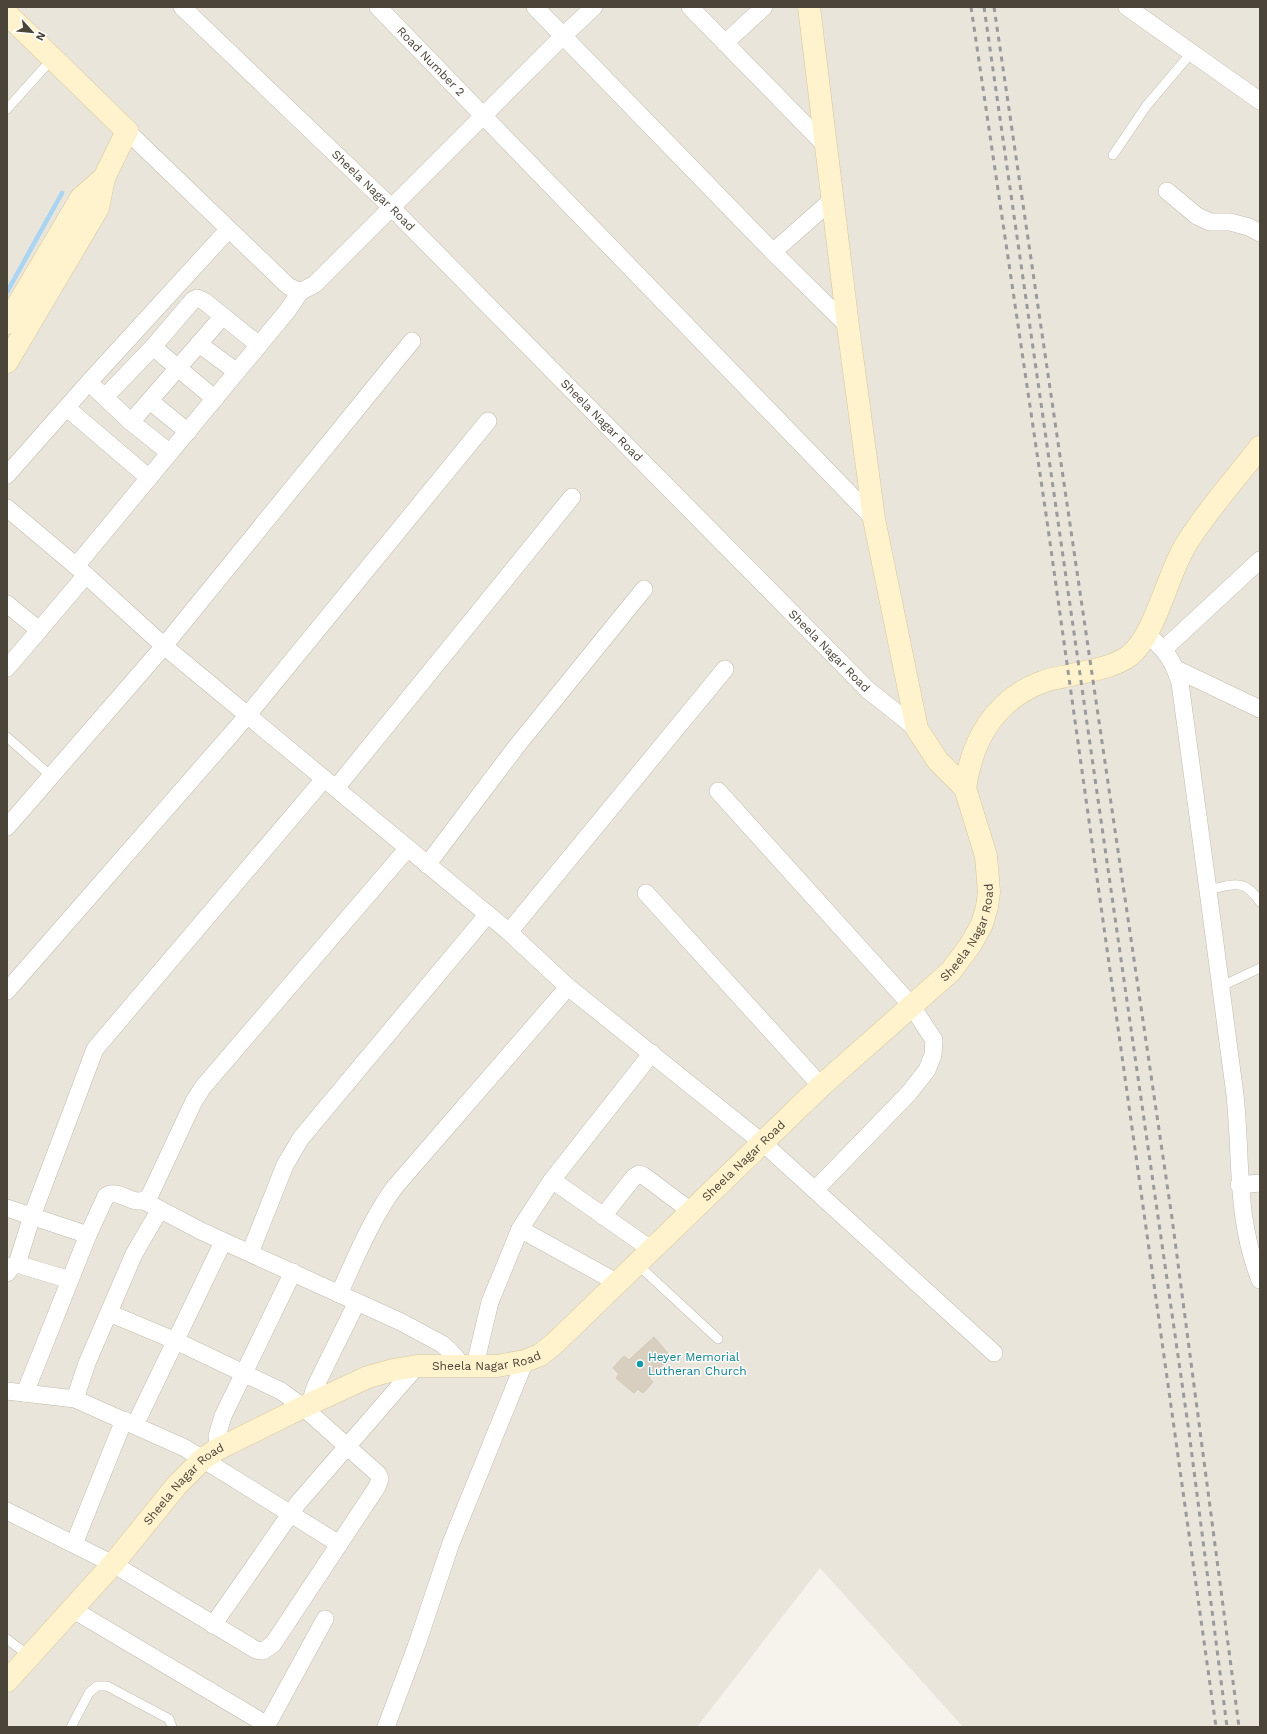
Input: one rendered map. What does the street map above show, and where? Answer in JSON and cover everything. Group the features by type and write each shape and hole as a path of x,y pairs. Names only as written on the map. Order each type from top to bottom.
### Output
{"main road":[{"path":"809,7 848,326 874,519 917,729"},
{"path":"7,14 127,131 104,178 98,208 7,362"},
{"path":"7,323 81,198 104,178"},
{"path":"965,788 968,769 974,750 997,711 1014,696 1043,682 1111,665 1129,656 1146,634 1169,578 1184,547 1260,447"},
{"name":"Sheela Nagar Road","path":"7,1681 113,1564 177,1485 211,1453 307,1405 368,1377 393,1370 417,1366 497,1366 525,1361 540,1355 554,1344 618,1283 821,1086 951,971 961,959 982,924 987,907 989,892 986,856 965,788 938,761 917,729"}],"street":[{"name":"Sheela Nagar Road","path":"182,7 391,207 868,690 917,729"},
{"name":"Road Number 2","path":"378,7 874,519"},
{"path":"535,7 773,252 848,326"},
{"path":"7,668 39,630 149,478 260,345 300,292 315,284 563,36 594,7"},
{"path":"690,7 827,147"},
{"path":"725,43 764,7"},
{"path":"1127,7 1260,101"},
{"path":"127,131 174,175 228,230 288,286 300,292"},
{"path":"1168,191 1197,216 1210,222 1230,222 1250,227 1260,233"},
{"path":"773,252 833,199"},
{"path":"7,475 89,382 228,230"},
{"path":"105,397 153,347 193,300 197,298 204,301 260,345"},
{"path":"131,422 223,316"},
{"path":"7,827 164,646 412,341"},
{"path":"199,344 237,372"},
{"path":"153,347 215,399"},
{"path":"89,382 131,422 170,453"},
{"path":"150,401 188,432"},
{"path":"67,408 149,478"},
{"path":"7,991 247,716 488,421"},
{"path":"70,1280 12,1269 88,1062 95,1049 330,783 572,497"},
{"path":"7,508 81,570 164,646 488,914 568,987 763,1143 994,1353"},
{"path":"1164,649 1260,560"},
{"path":"427,865 516,747 644,589"},
{"path":"7,604 39,630"},
{"path":"1146,634 1164,649 1176,670 1180,683 1237,1116 1239,1185 1247,1237 1260,1280"},
{"path":"509,932 725,669"},
{"path":"1176,670 1260,709"},
{"path":"718,791 911,1005 934,1040 933,1055 926,1070 909,1093 815,1190"},
{"path":"25,1393 88,1235 106,1196 110,1193 116,1193 136,1202 144,1201 149,1197 194,1101 203,1087 408,848"},
{"path":"646,893 821,1086"},
{"path":"250,1253 285,1165 301,1138 488,914"},
{"path":"339,1294 366,1234 382,1204 394,1188 568,987"},
{"path":"144,1201 159,1211 223,1242 293,1272 442,1344 469,1365 490,1302 520,1229 552,1180 652,1054"},
{"path":"603,1216 634,1177 639,1174 644,1176 692,1212"},
{"path":"552,1180 603,1216 644,1257"},
{"path":"1239,1185 1260,1183"},
{"path":"7,1208 88,1235"},
{"path":"75,1399 87,1363 140,1242 159,1211"},
{"path":"520,1229 618,1283"},
{"path":"74,1544 130,1423 176,1341 223,1242"},
{"path":"211,1453 223,1416 293,1272"},
{"path":"307,1405 357,1302"},
{"path":"7,1511 113,1564 256,1650 263,1651 269,1648 377,1487 380,1479 378,1474 346,1447 307,1405 176,1341 109,1313"},
{"path":"386,1727 416,1647 452,1543 525,1361"},
{"path":"214,1625 291,1513 417,1366"},
{"path":"7,1392 75,1399 130,1423 211,1453 291,1513 339,1544"},
{"path":"72,1608 267,1726 325,1620"}],"lane":[{"path":"1113,155 1147,105 1192,52"},
{"path":"7,109 52,59"},
{"path":"7,737 51,776"},
{"path":"1208,890 1239,884 1249,888 1260,902"},
{"path":"1220,988 1260,968"},
{"path":"644,1257 718,1338"},
{"path":"7,1639 29,1656"},
{"path":"71,1727 89,1693 97,1686 107,1686 169,1719 172,1727"}],"shaded area":[{"path":"7,7 1260,7 1260,1727 963,1727 820,1568 697,1727 7,1727"}],"building":[{"name":"Heyer Memorial Lutheran Church","path":"654,1337 671,1357 649,1378 653,1382 643,1393 638,1389 634,1393 616,1378 619,1374 613,1368 624,1356 629,1360"}],"waterway":[{"path":"7,292 62,193"}],"railway":[{"path":"971,7 1047,521 1216,1727"},
{"path":"984,7 1189,1432 1227,1727"},
{"path":"994,7 1172,1218 1239,1727"}],"place":[{"name":"Heyer Memorial Lutheran Church","path":"640,1364"}]}
